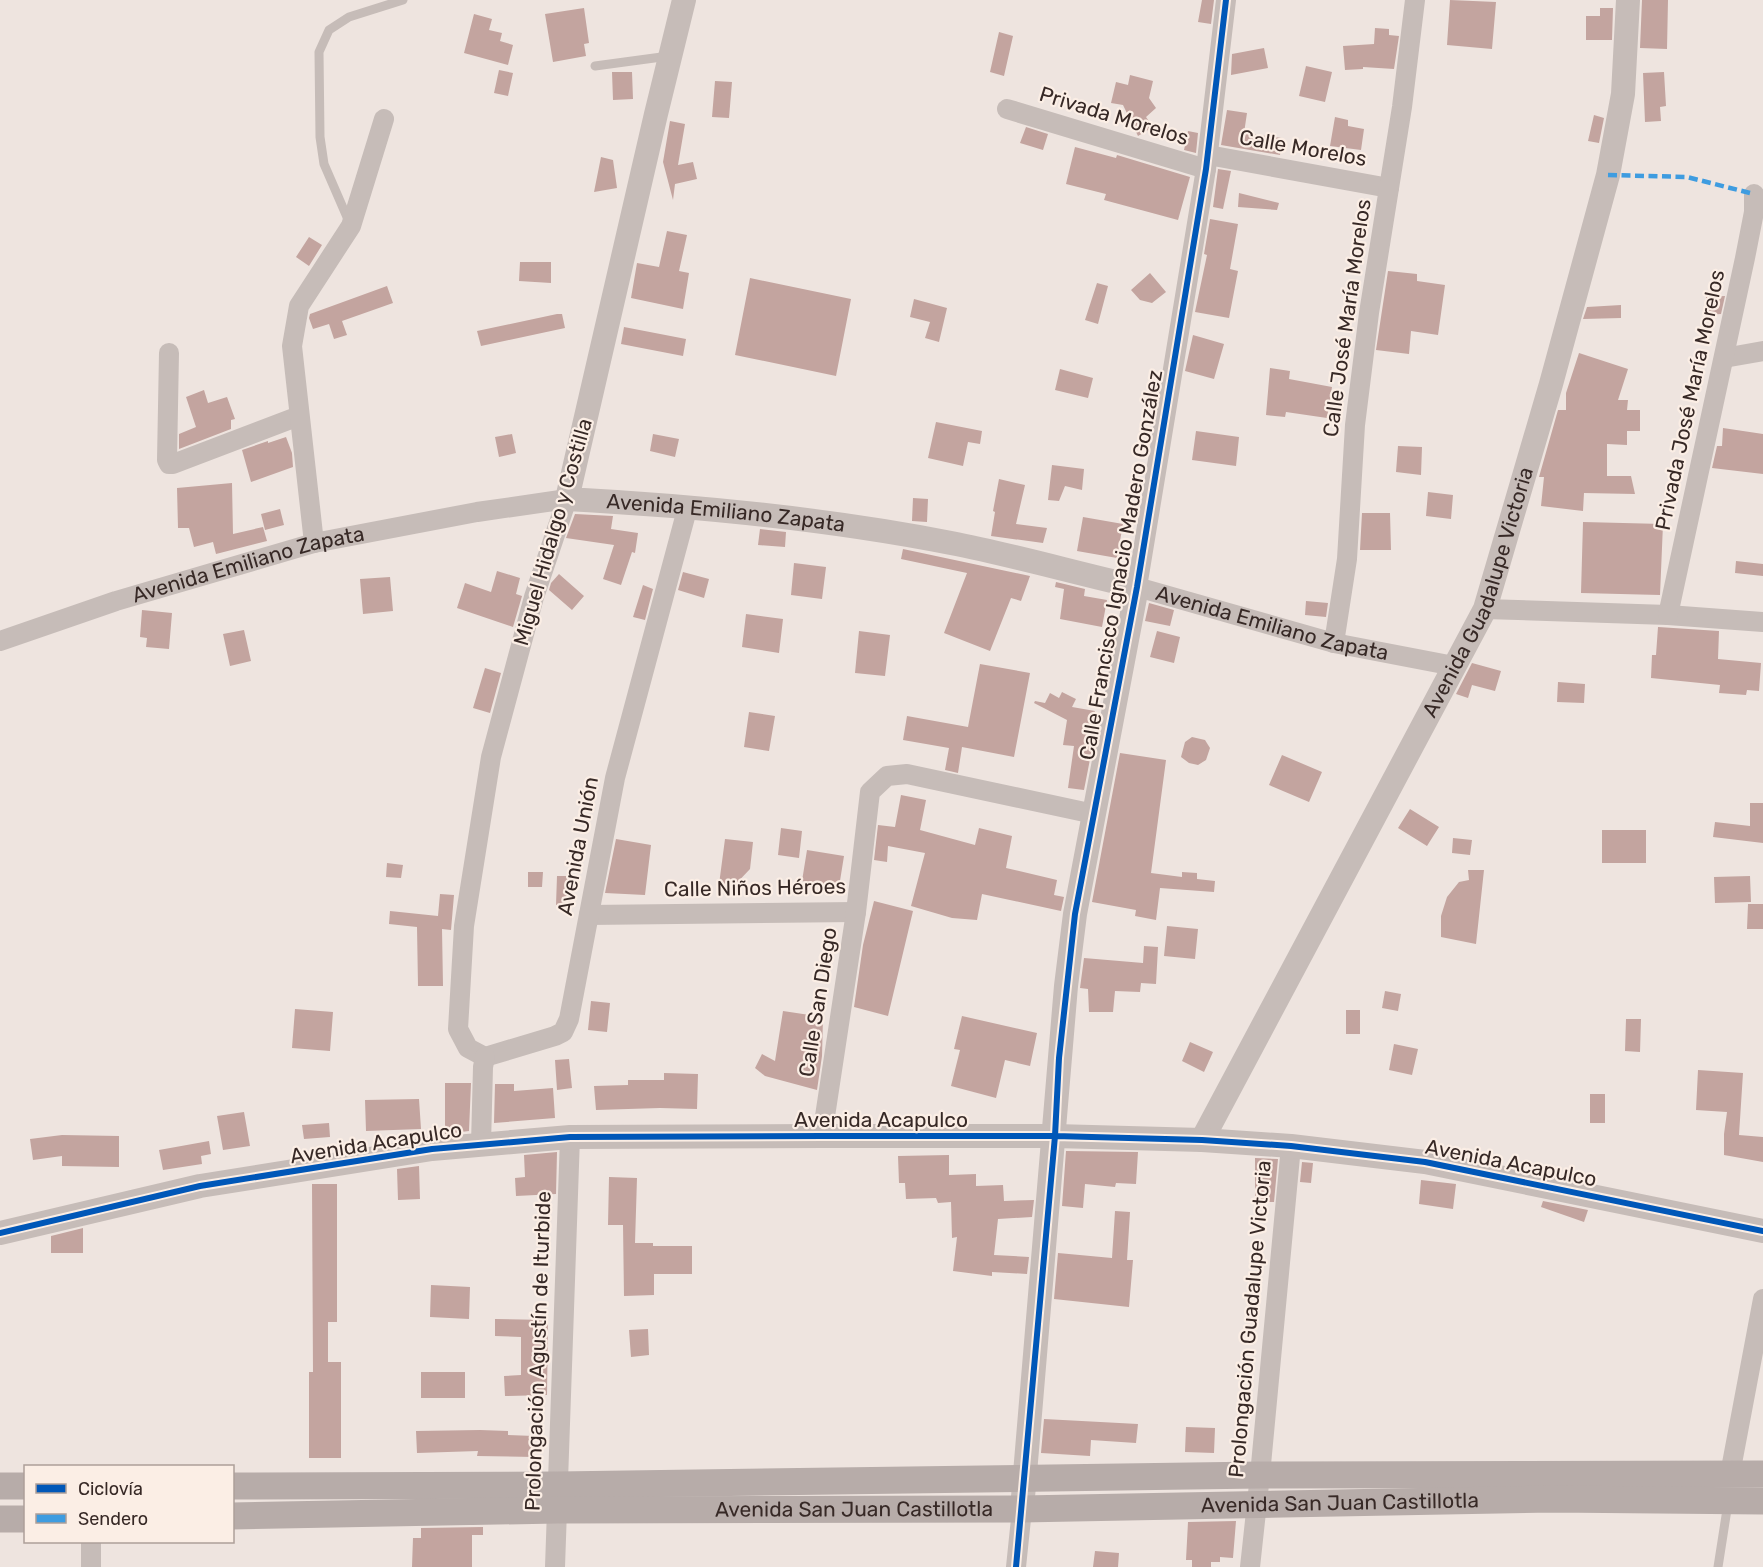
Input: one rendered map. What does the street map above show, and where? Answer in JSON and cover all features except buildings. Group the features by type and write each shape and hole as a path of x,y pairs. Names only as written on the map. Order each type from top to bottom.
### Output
{"main road":[{"name":"Avenida San Juan Castillotla","path":"234,1486 1022,1509 1552,1499 1729,1488 1763,1474"},
{"name":"Avenida San Juan Castillotla","path":"234,1516 557,1497 1024,1479 1260,1476 1729,1488 1763,1500"},
{"path":"0,1486 24,1486"},
{"path":"0,1520 24,1519"}],"street":[{"name":"Miguel Hidalgo y Costilla","path":"485,1057 468,1048 458,1029 464,926 491,758 534,597 567,499 669,56 684,0"},
{"name":"Calle Francisco Ignacio Madero González","path":"1022,1509 1066,986 1075,914 1137,587 1207,162 1226,0"},
{"name":"Calle José María Morelos","path":"1334,643 1347,560 1355,425 1369,313 1402,107 1415,0"},
{"name":"Avenida Guadalupe Victoria","path":"1202,1140 1485,609 1551,384 1608,175 1623,94 1628,0"},
{"name":"Privada Morelos","path":"1007,109 1207,162"},
{"path":"314,543 292,346 299,306 351,226 384,118"},
{"name":"Calle Morelos","path":"1207,162 1389,188"},
{"name":"Privada José María Morelos","path":"1668,615 1745,258 1754,212 1754,194"},
{"path":"1724,358 1763,351"},
{"path":"169,353 168,464 174,464 299,416"},
{"name":"Avenida Emiliano Zapata","path":"0,641 116,601 314,543 477,512 567,499 688,506 833,523 952,543 1137,587 1334,643 1454,666"},
{"name":"Avenida Unión","path":"485,1057 555,1036 563,1032 569,1019 615,778 688,506"},
{"path":"1485,609 1668,615 1763,622"},
{"name":"Calle Niños Héroes","path":"589,915 856,912 870,792 887,776 907,774 1094,814"},
{"name":"Calle San Diego","path":"822,1136 856,912"},
{"path":"481,1144 485,1057"},
{"name":"Avenida Acapulco","path":"0,1233 200,1186 432,1149 570,1137 822,1136 1055,1136 1202,1140 1291,1146 1425,1162 1763,1231"},
{"name":"Prolongación Agustín de Iturbide","path":"555,1567 570,1137"},
{"name":"Prolongación Guadalupe Victoria","path":"1250,1567 1291,1146"},
{"path":"1729,1488 1763,1299"},
{"path":"1016,1567 1022,1509"},
{"path":"91,1543 91,1567"}],"lane":[{"path":"351,226 324,164 320,136 319,52 329,30 349,17 403,0"},
{"path":"595,66 669,56"},
{"path":"1718,1567 1729,1488"}],"marked path":[{"path":"1608,175 1687,177 1754,194"}],"cycle path":[{"path":"1016,1567 1055,1136 1059,1058 1075,914 1137,587 1206,169 1226,0"},
{"path":"0,1233 200,1186 432,1149 570,1137 822,1136 1055,1136 1202,1140 1291,1146 1425,1162 1763,1231"}]}
